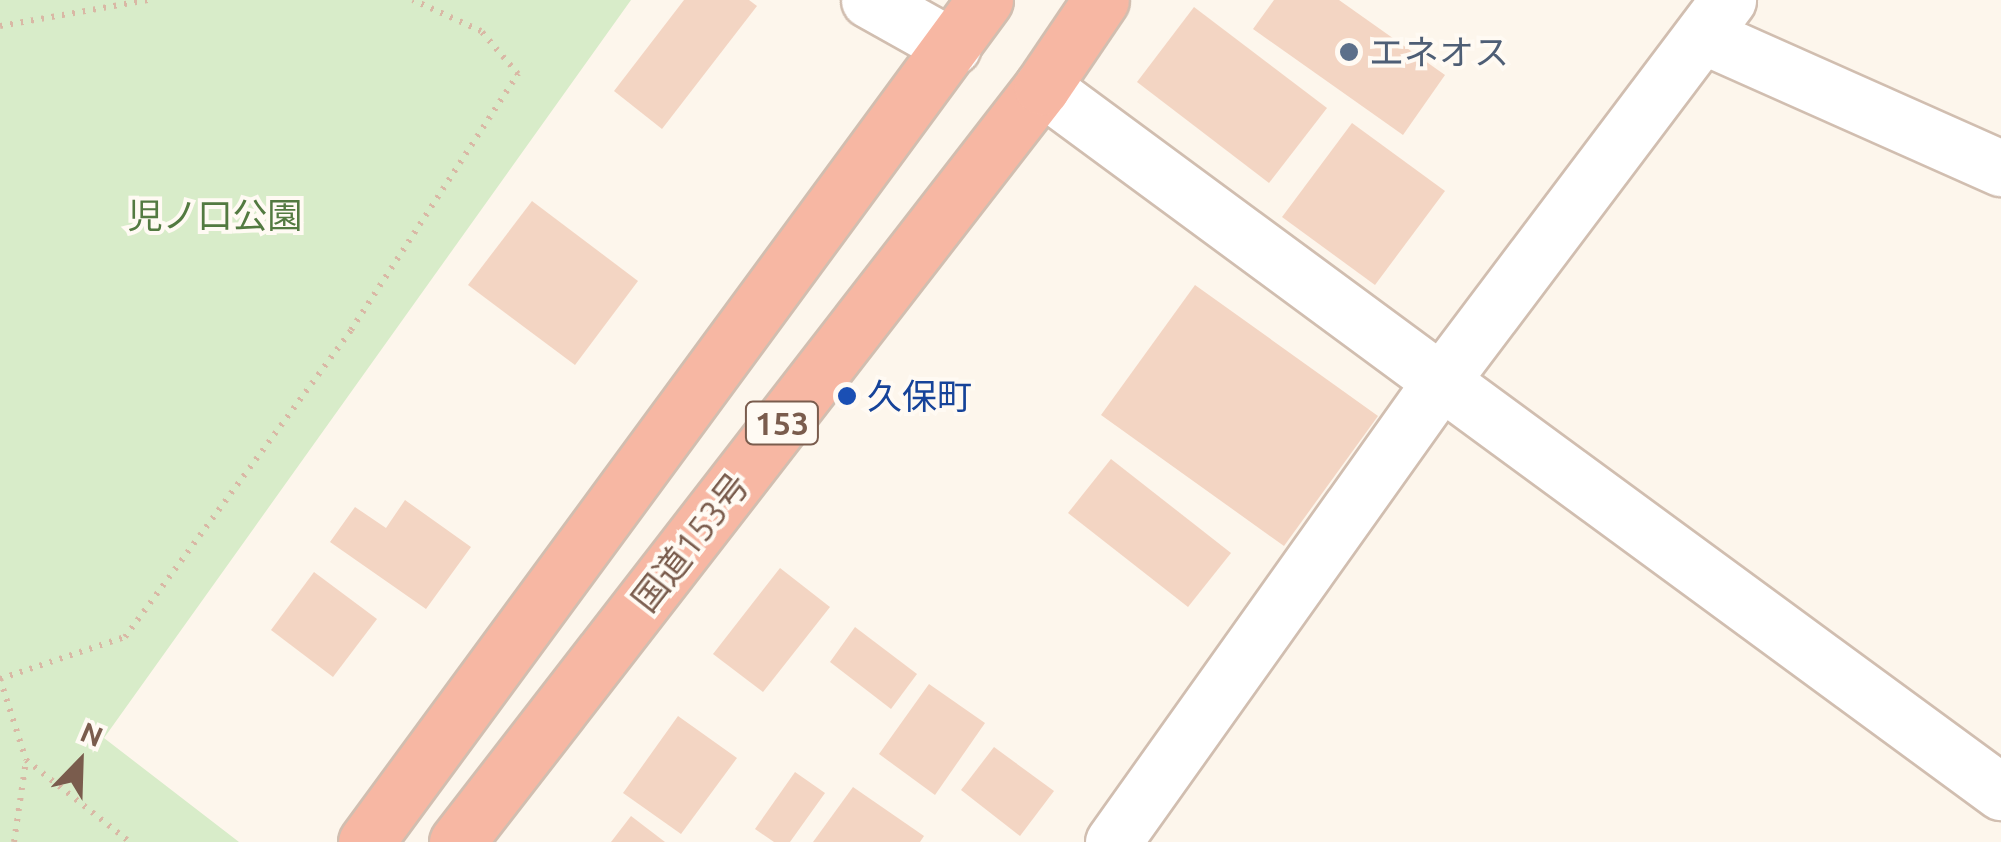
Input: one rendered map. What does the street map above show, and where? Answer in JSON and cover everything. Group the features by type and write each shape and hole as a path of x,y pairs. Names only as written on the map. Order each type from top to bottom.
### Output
{"highway":[{"name":"153","path":"366,842 985,0"},
{"name":"国道153号","path":"457,842 1042,87 1101,0"}],"street":[{"path":"869,0 953,47"},
{"path":"1135,834 1440,380 1716,18 2001,168"},
{"path":"1042,87 2001,792"}],"path":[{"path":"0,26 148,0"},
{"path":"14,842 26,760 0,679 125,636 351,330 518,74 481,31 414,0"},
{"path":"26,760 130,842"}],"green space":[{"name":"児ノ口公園","path":"0,0 631,0 104,738 239,842 0,842"}],"building":[{"path":"684,0 749,0 757,6 662,129 614,91"},
{"name":"エネオス","path":"1274,0 1339,0 1445,75 1403,135 1253,29"},
{"path":"1194,7 1327,108 1269,183 1137,82"},
{"path":"1352,123 1445,191 1375,285 1282,217"},
{"path":"532,201 638,281 575,365 468,285"},
{"path":"1195,285 1378,416 1284,546 1101,415"},
{"path":"1111,459 1231,553 1188,607 1068,513"},
{"path":"405,500 471,547 426,609 330,542 355,507 386,528"},
{"path":"780,568 830,607 763,692 713,654"},
{"path":"314,572 377,619 333,677 271,630"},
{"path":"855,627 917,674 891,709 830,662"},
{"path":"929,684 985,723 935,795 879,754"},
{"path":"678,716 737,758 681,834 623,793"},
{"path":"994,747 1054,791 1020,836 961,790"},
{"path":"795,772 825,793 790,842 774,842 755,829"},
{"path":"853,787 924,836 920,842 813,842"},
{"path":"631,816 665,842 611,842"}],"place":[{"name":"エネオス","path":"1349,52"},
{"name":"久保町","path":"847,396"}]}
